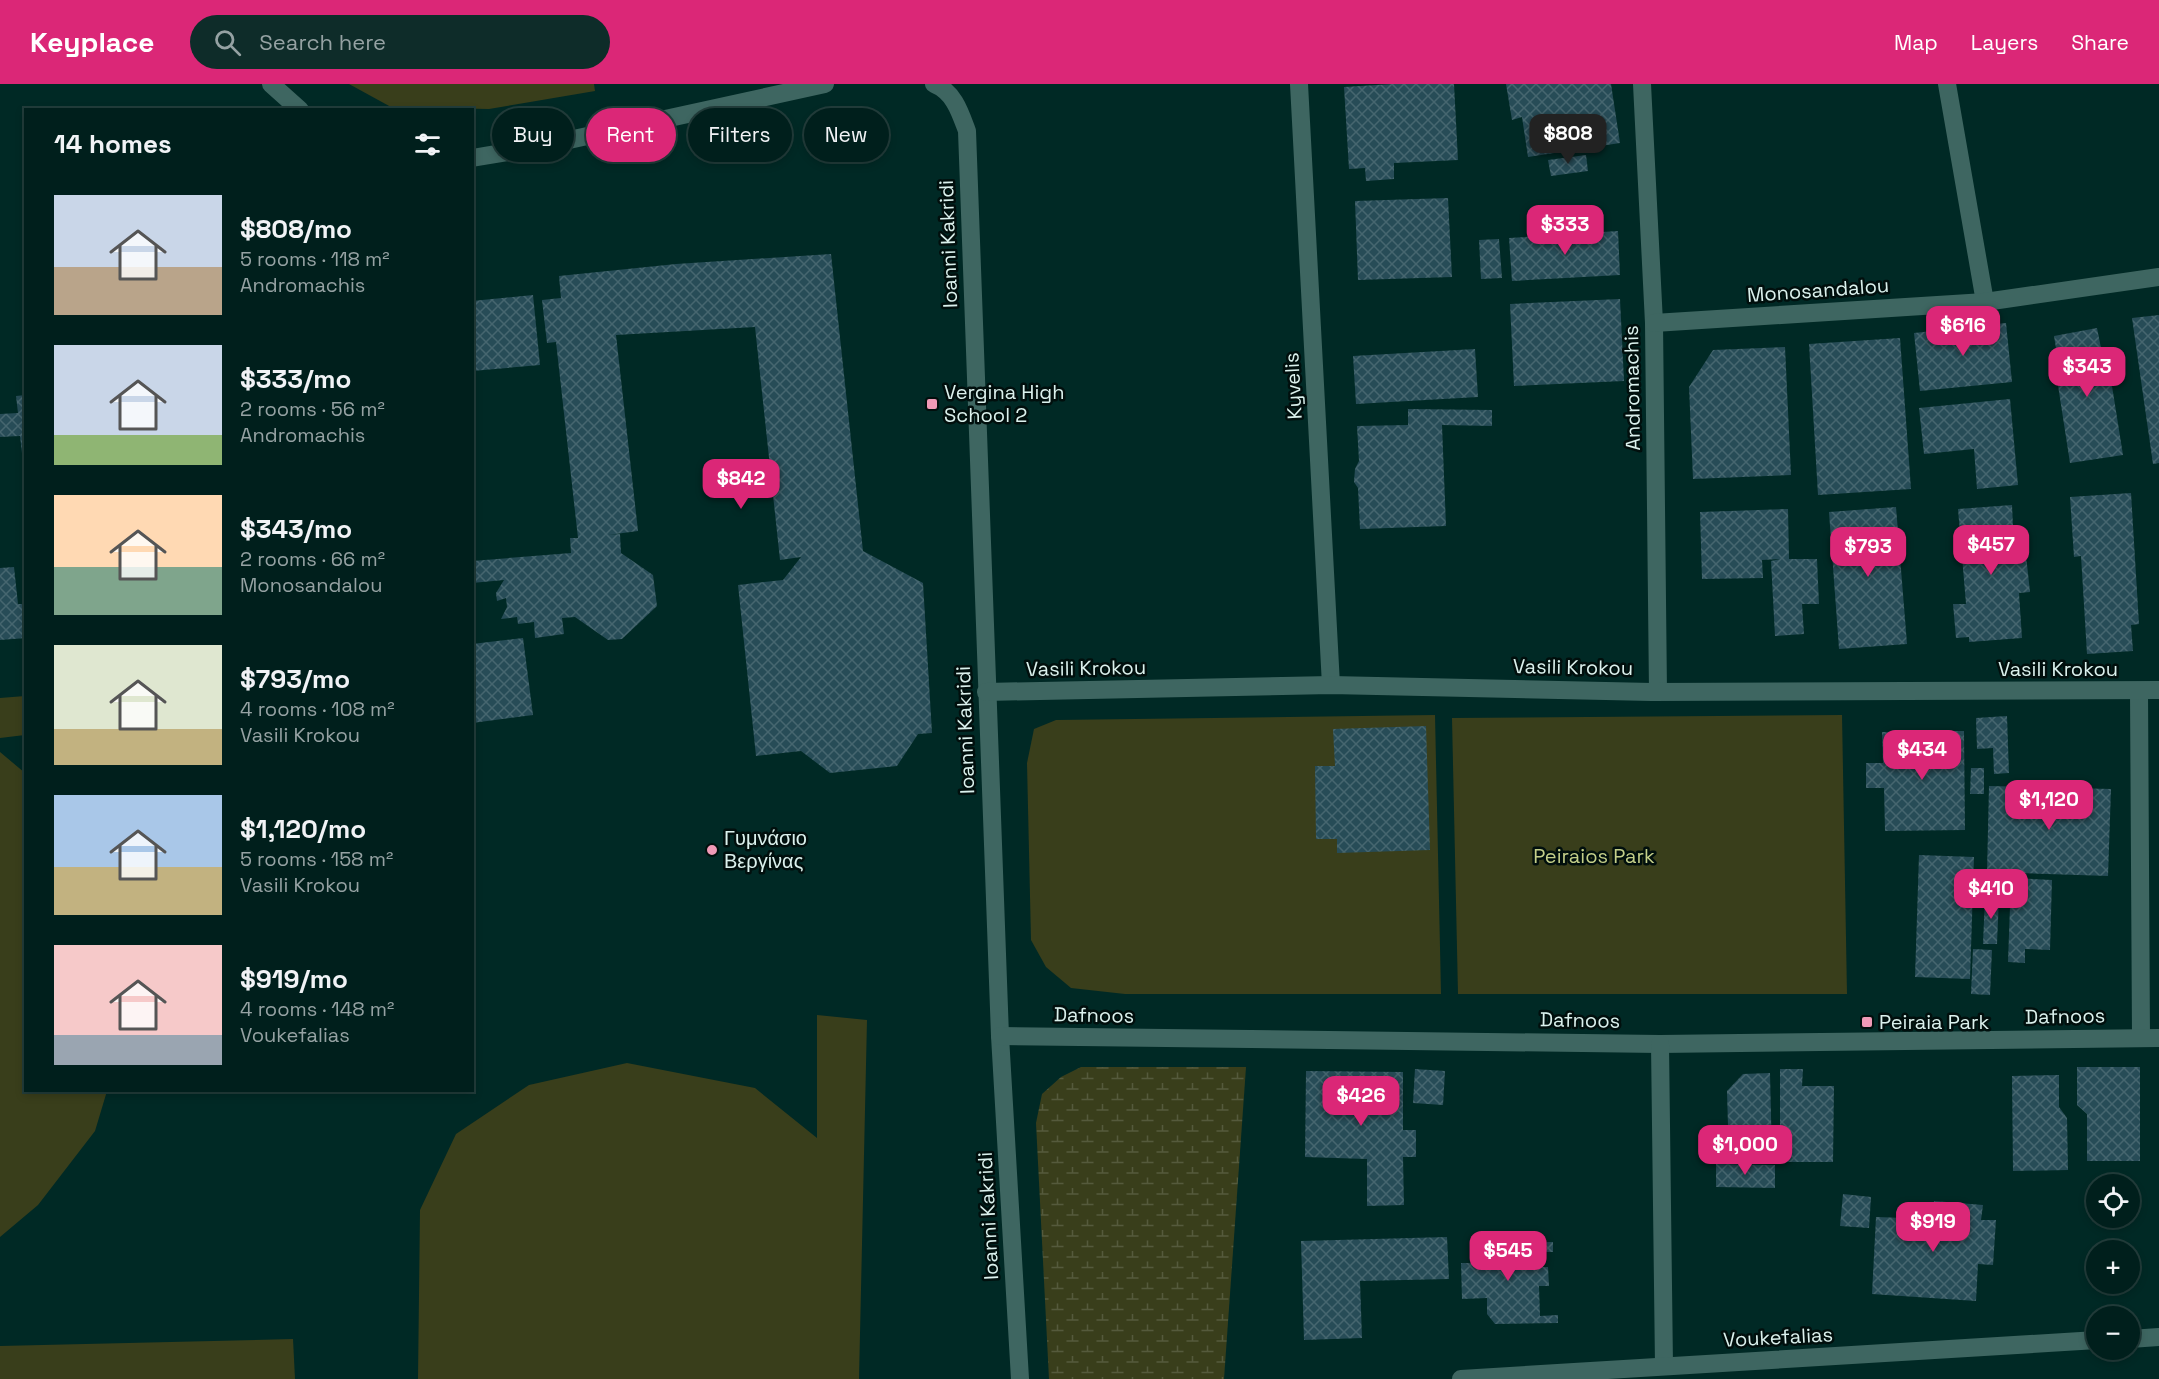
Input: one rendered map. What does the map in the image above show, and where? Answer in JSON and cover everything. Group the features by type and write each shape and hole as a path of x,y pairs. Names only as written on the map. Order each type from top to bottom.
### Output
{"street":[{"path":"271,84 298,108"},
{"path":"474,158 528,149 825,84"},
{"name":"Kyvelis","path":"1299,84 1331,685"},
{"name":"Andromachis","path":"1642,84 1654,323 1658,692"},
{"path":"1947,84 1984,302"},
{"name":"Ioanni Kakridi","path":"937,85 956,102 967,131 999,1036 1020,1379"},
{"name":"Monosandalou","path":"1654,323 1984,302 2159,277"},
{"name":"Vasili Krokou","path":"986,692 1331,685 1658,692 2159,690"},
{"path":"2139,691 2150,1038"},
{"name":"Dafnoos","path":"999,1036 1660,1044 2150,1038"},
{"path":"1660,1044 1664,1366"},
{"path":"2140,1338 2159,1337"},
{"name":"Voukefalias","path":"1461,1379 2086,1341"}],"green space":[{"path":"349,84 594,84 595,91 489,109 391,107"},
{"path":"24,696 24,735 0,738 0,698"},
{"path":"1435,715 1441,994 1125,994 1071,988 1046,967 1031,940 1027,763 1034,729 1056,720"},
{"name":"Peiraios Park","path":"1842,715 1847,994 1458,994 1452,718"},
{"path":"0,752 24,772 24,1092 107,1092 95,1131 38,1205 0,1237"},
{"path":"817,1015 867,1020 859,1379 418,1379 420,1210 456,1134 529,1085 627,1063 755,1088 817,1138"},
{"path":"1081,1067 1246,1067 1224,1379 1049,1379 1036,1123 1042,1094 1061,1077"},
{"path":"293,1339 295,1379 0,1379 0,1346"}],"building":[{"path":"1454,84 1458,160 1394,163 1394,179 1366,181 1365,168 1349,169 1344,87"},
{"path":"1506,84 1611,84 1620,143 1528,157 1522,117 1512,120"},
{"path":"1586,155 1588,171 1551,176 1548,160"},
{"path":"1448,198 1452,277 1358,280 1355,201"},
{"path":"1618,231 1620,275 1512,281 1509,238"},
{"path":"1499,239 1502,278 1481,279 1479,240"},
{"path":"831,254 863,551 923,583 932,733 918,734 897,766 830,773 801,751 756,756 738,585 783,580 801,557 780,560 755,327 616,335 638,531 608,535 620,534 621,553 653,575 657,606 622,639 608,640 575,617 562,618 564,634 535,638 534,622 518,624 517,617 501,619 507,607 506,598 497,601 496,593 504,580 474,583 474,561 571,553 570,538 578,538 556,342 547,343 542,300 561,298 559,276 676,264"},
{"path":"533,295 540,365 474,371 474,301"},
{"path":"1620,299 1624,381 1514,386 1510,304"},
{"path":"2159,315 2159,463 2153,464 2132,318"},
{"path":"2006,323 2012,382 1920,391 1914,333"},
{"path":"2097,328 2103,358 2108,361 2123,455 2070,463 2055,366 2058,361 2054,336"},
{"path":"1900,338 1911,489 1818,495 1809,344"},
{"path":"1785,347 1791,475 1693,479 1689,387 1713,350"},
{"path":"1475,349 1478,397 1356,404 1353,356"},
{"path":"24,395 24,470 20,436 0,437 0,414 18,413 16,396"},
{"path":"2010,399 2018,485 1977,489 1974,449 1924,454 1919,408"},
{"path":"1408,409 1492,410 1492,426 1442,425 1446,526 1360,529 1358,488 1354,482 1355,469 1359,461 1357,426 1408,425"},
{"path":"2131,493 2139,624 2131,625 2133,651 2087,654 2081,556 2074,557 2070,497"},
{"path":"2012,505 2014,547 2025,546 2030,592 2019,593 2022,638 1969,642 1969,637 1956,638 1953,604 1966,604 1958,509"},
{"path":"1896,507 1907,644 1839,649 1829,512"},
{"path":"1788,509 1789,559 1817,559 1819,604 1802,604 1804,634 1775,636 1771,561 1780,559 1762,560 1763,578 1702,579 1700,512"},
{"path":"14,567 18,604 24,604 24,638 0,640 0,568"},
{"path":"523,638 533,715 474,723 474,644"},
{"path":"2007,716 2009,773 1994,774 1993,748 1977,749 1976,718"},
{"path":"1426,726 1430,850 1337,853 1337,839 1316,839 1315,766 1335,766 1333,729"},
{"path":"1964,731 1965,830 1885,831 1884,788 1866,788 1866,763 1883,763 1882,732"},
{"path":"1971,768 1984,768 1984,794 1970,794"},
{"path":"1989,786 2111,789 2108,876 1987,872"},
{"path":"1919,855 1974,857 1970,979 1915,977"},
{"path":"2011,878 2052,880 2050,950 2025,949 2025,963 2008,962"},
{"path":"1985,897 1999,897 1997,944 1983,944"},
{"path":"1973,949 1992,950 1990,995 1971,994"},
{"path":"2077,1067 2140,1067 2140,1161 2087,1161 2087,1114 2077,1105"},
{"path":"1415,1069 1445,1071 1443,1105 1413,1103"},
{"path":"1780,1069 1803,1069 1802,1086 1834,1086 1833,1162 1780,1162"},
{"path":"1306,1071 1403,1072 1403,1130 1416,1130 1416,1157 1403,1157 1404,1205 1367,1206 1367,1159 1305,1157"},
{"path":"1770,1073 1772,1159 1729,1161 1727,1091 1743,1074"},
{"path":"2059,1075 2059,1107 2067,1118 2068,1170 2013,1171 2012,1076"},
{"path":"1716,1164 1775,1165 1775,1188 1716,1187"},
{"path":"1843,1194 1871,1197 1869,1228 1840,1226"},
{"path":"1934,1201 1983,1205 1981,1220 1996,1220 1993,1265 1978,1264 1976,1301 1872,1294 1876,1217 1933,1219"},
{"path":"1447,1237 1449,1279 1360,1281 1362,1338 1304,1340 1301,1241"},
{"path":"1553,1242 1553,1252 1533,1252 1533,1267 1548,1267 1549,1286 1539,1286 1540,1316 1558,1315 1558,1323 1495,1324 1487,1314 1487,1298 1462,1299 1461,1263 1478,1263 1478,1243"}],"place":[{"name":"Vergina High School 2","path":"932,404"},
{"name":"Γυμνάσιο Βεργίνας","path":"712,850"},
{"name":"Peiraia Park","path":"1867,1022"}]}
